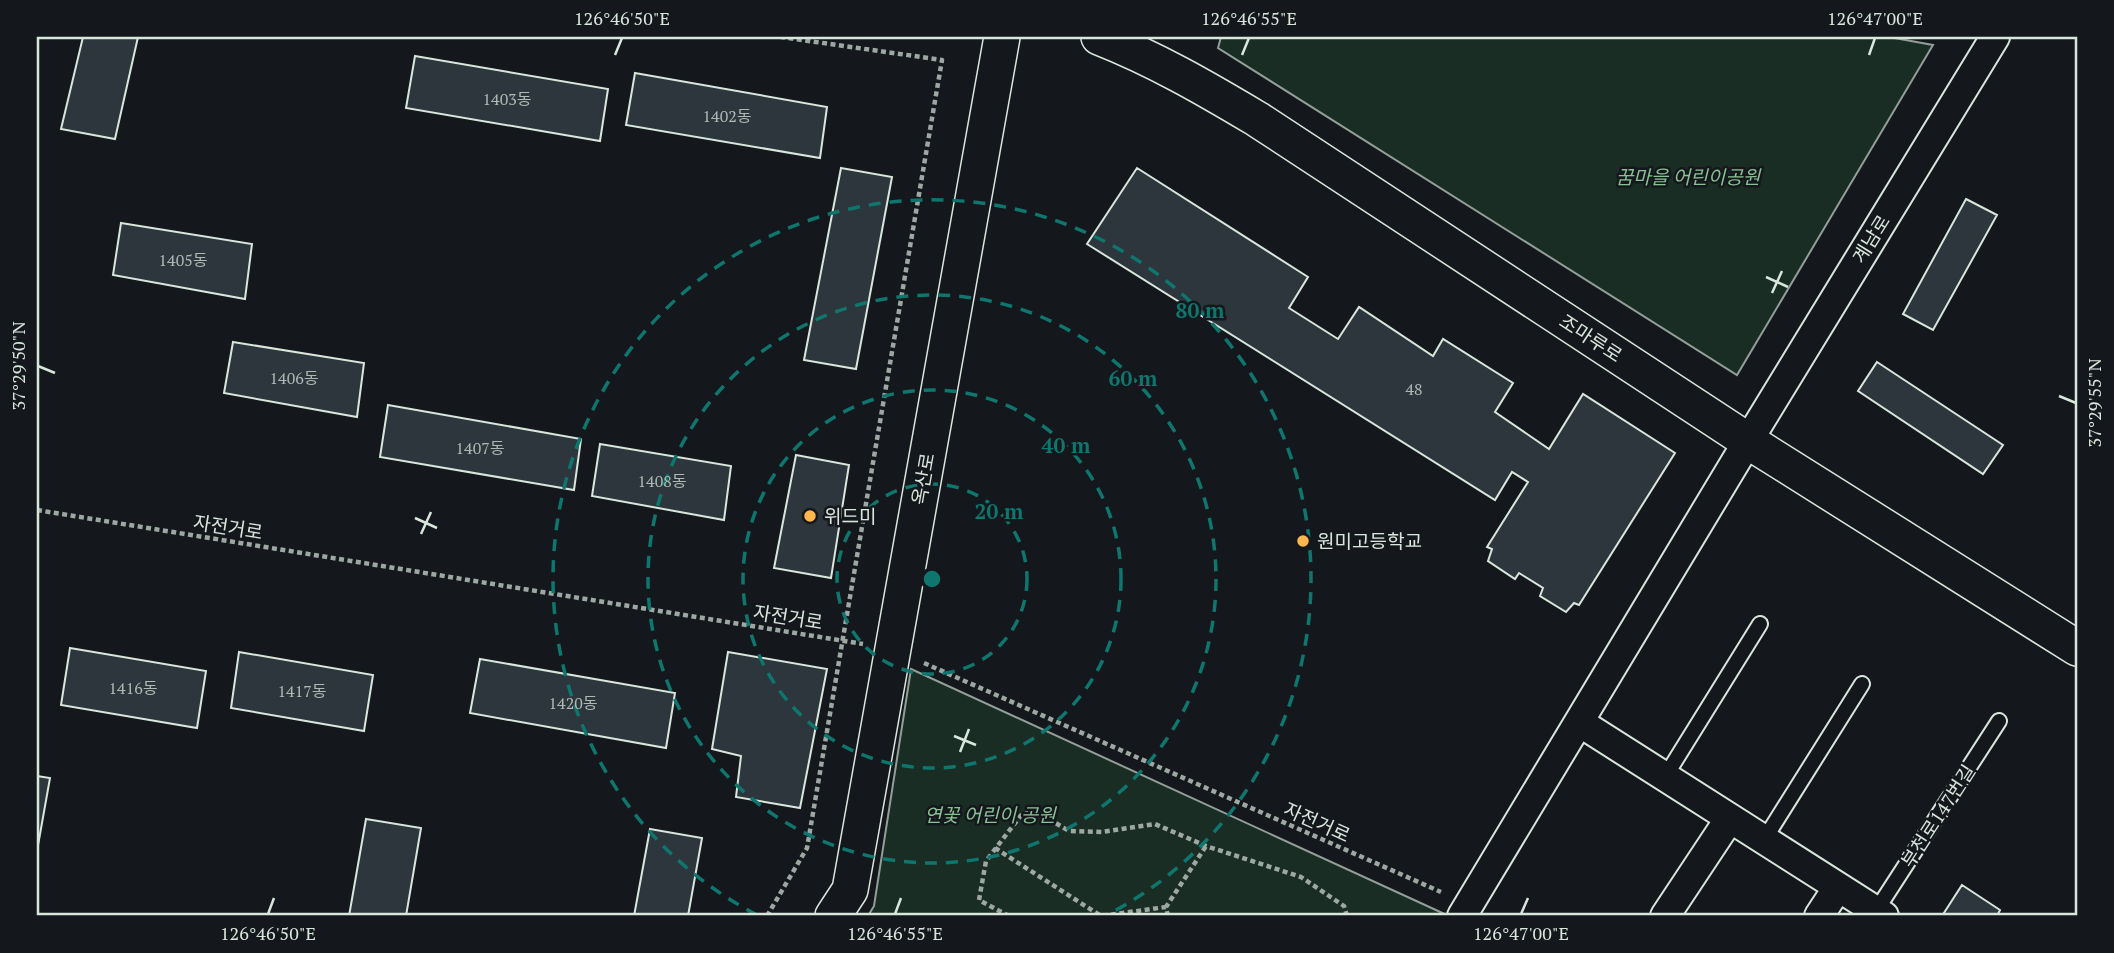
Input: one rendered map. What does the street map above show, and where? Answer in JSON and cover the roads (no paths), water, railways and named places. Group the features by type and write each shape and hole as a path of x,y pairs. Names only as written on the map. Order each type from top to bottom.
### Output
{"street":[{"name":"옥산로","path":"833,916 850,890 1002,37"},
{"name":"조마루로","path":"1099,37 1130,49 1189,79 1256,119 1748,441 2077,648"},
{"name":"계남로","path":"1465,911 1995,37"},
{"name":"부천로147번길","path":"1579,722 1880,914"},
{"path":"1665,916 1730,818"},
{"path":"1819,916 1838,887"}],"lane":[{"path":"1665,777 1760,624"},
{"path":"1764,840 1862,684"},
{"name":"부천로147번길","path":"1880,914 1999,721"}],"place":[{"name":"위드미","path":"810,516"},
{"name":"원미고등학교","path":"1303,541"}],"park label":[{"name":"꿈마을 어린이공원","path":"1688,177"},
{"name":"연꽃 어린이 공원","path":"990,815"}]}
